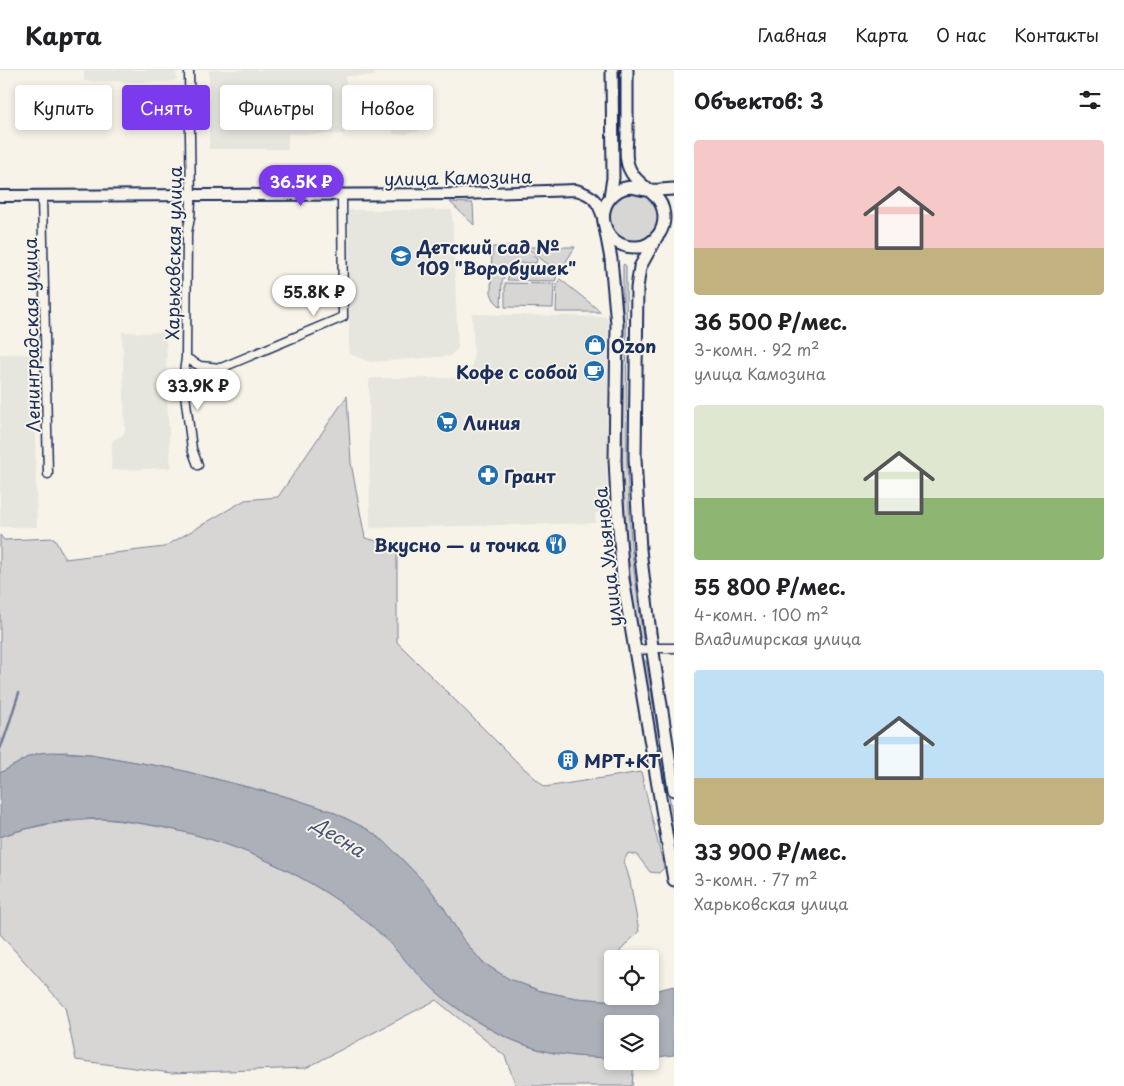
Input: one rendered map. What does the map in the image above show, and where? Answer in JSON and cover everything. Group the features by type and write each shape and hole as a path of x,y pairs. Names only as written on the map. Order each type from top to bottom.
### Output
{"main road":[{"path":"612,70 613,178 610,197 605,206 604,222 610,237 618,244 638,248 648,244 674,217"},
{"path":"627,70 627,161 634,176 647,190 674,189"},
{"path":"610,197 629,187 638,187 655,195 664,212 664,222 658,234"},
{"name":"улица Ульянова","path":"604,222 611,259 618,324 615,459 623,579 674,880"},
{"name":"улица Ульянова","path":"658,234 640,267 637,288 635,458 644,586 674,790"}],"street":[{"name":"Харьковская улица","path":"189,70 191,195 187,233 186,358 183,379 192,450 198,466"},
{"name":"улица Камозина","path":"0,196 481,194 576,190 585,192 593,197 599,205 604,222"},
{"path":"186,358 200,366 221,368 343,317 342,195"},
{"name":"Ленинградская улица","path":"42,196 48,474"},
{"path":"635,651 653,648 674,648"}],"shaded area":[{"path":"84,70 176,70 177,80 167,82 86,81 84,80"},
{"path":"209,70 375,70 375,76 346,76 345,85 342,85 342,130 345,130 345,134 288,134 288,149 209,149"},
{"path":"393,130 418,130 418,132 409,132 409,134 393,134"},
{"path":"634,193 643,195 651,200 656,208 658,217 656,226 651,234 643,239 634,241 625,239 617,234 612,226 610,217 612,208 617,200 625,195"},
{"path":"450,202 472,203 474,225"},
{"name":"Детский сад № 109 \"Воробушек\"","path":"349,210 452,210 458,348 450,356 370,362 350,354"},
{"path":"492,247 521,247 537,259 536,263 512,263 502,281 501,307 494,300 491,293"},
{"path":"526,247 575,247 559,273"},
{"path":"624,264 626,266 627,467 631,547 643,638 641,640 638,638 632,595 622,467"},
{"path":"544,265 557,276 555,281 507,280 514,266"},
{"path":"560,279 601,312 556,312 557,284"},
{"path":"505,283 554,284 553,308 505,307"},
{"path":"472,314 608,317 607,491 604,513 595,513 596,523 370,528 369,380 372,378 461,378 472,368 474,352"},
{"path":"122,332 166,332 167,403 171,468 111,470 112,443 123,435 125,430"},
{"path":"0,354 33,354 37,527 0,527"},
{"path":"347,396 351,463 365,538 397,546 397,642 517,762 545,787 641,772 664,868 659,873 650,872 637,855 628,853 624,861 630,881 639,931 621,950 604,950 604,1000 576,998 541,991 509,979 482,962 462,938 444,908 427,885 385,842 367,829 331,811 291,798 176,769 90,754 67,752 40,753 29,756 0,773 0,535 4,540 54,538 65,559 164,547 245,500 278,497"},
{"path":"642,661 646,661 674,824 674,845"},
{"path":"103,819 146,824 185,832 257,856 303,879 346,906 381,935 434,989 466,1015 503,1036 522,1044 560,1054 604,1058 604,1070 633,1070 632,1086 516,1086 505,1056 436,1000 306,1068 171,1073 76,1060 65,1007 0,934 0,837 25,829"}],"water":[{"name":"Десна","path":"40,753 90,754 176,769 291,798 331,811 367,829 385,842 427,885 444,908 462,938 482,962 509,979 541,991 576,998 604,1000 604,1005 659,1005 659,990 674,986 674,1055 659,1057 659,1015 604,1015 604,1058 560,1054 522,1044 484,1026 449,1002 433,989 374,928 343,904 297,875 273,863 223,844 172,829 109,819 78,819 51,823 0,837 0,773 29,756"}],"waterway":[{"path":"0,749 19,693"}],"place":[{"name":"Детский сад № 109 \"Воробушек\"","path":"401,256"},
{"name":"Ozon","path":"595,345"},
{"name":"Кофе с собой","path":"594,371"},
{"name":"Линия","path":"447,422"},
{"name":"Грант","path":"488,475"},
{"name":"Вкусно — и точка","path":"556,544"},
{"name":"МРТ+КТ","path":"568,760"}]}
